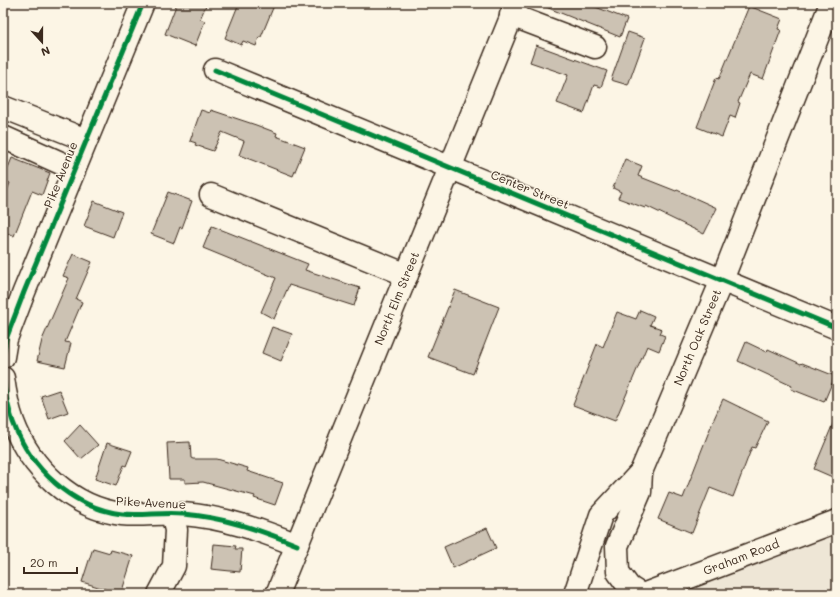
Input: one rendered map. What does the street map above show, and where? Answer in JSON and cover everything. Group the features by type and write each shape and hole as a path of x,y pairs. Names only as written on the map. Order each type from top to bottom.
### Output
{"street":[{"name":"Pike Avenue","path":"3,357 6,339 74,169 143,3"},
{"name":"North Oak Street","path":"575,594 601,515 641,472 722,280 831,5"},
{"path":"514,9 595,47"},
{"name":"North Elm Street","path":"277,594 451,168 514,9"},
{"name":"Center Street","path":"215,70 837,328"},
{"path":"3,107 86,140"},
{"path":"3,137 74,169"},
{"path":"211,195 407,275"},
{"name":"Pike Avenue","path":"3,378 7,405 13,424 26,450 41,470 53,482 74,497 97,507 121,514 182,514 227,521 261,530 297,545"},
{"path":"640,594 630,587 618,572 617,546 640,492 641,472"},
{"path":"159,594 174,566 176,530 172,514"},
{"name":"Graham Road","path":"645,594 679,588 837,521"}],"shaded area":[{"path":"837,521 837,594 645,594"}],"building":[{"path":"177,3 207,3 200,19 205,21 195,46 165,34"},
{"path":"239,3 275,3 256,46 243,41 241,45 225,38"},
{"path":"536,3 585,3 627,19 620,37"},
{"path":"749,6 782,19 778,29 781,30 763,79 750,74 738,102 740,103 735,118 730,116 722,137 697,127 716,78 719,79"},
{"path":"628,32 645,38 628,85 611,80"},
{"path":"536,45 607,71 601,87 594,85 584,113 557,103 568,75 530,62"},
{"path":"201,110 210,113 211,110 256,125 277,133 276,136 305,147 293,176 239,155 244,141 222,132 213,151 195,145 196,143 190,141"},
{"path":"12,158 50,173 42,195 32,191 14,236 3,231 3,201 10,183 3,180"},
{"path":"625,159 642,166 638,176 676,191 677,190 717,208 704,234 646,206 645,208 618,198 621,192 613,188"},
{"path":"168,192 192,201 182,228 180,227 174,243 151,234"},
{"path":"94,201 122,212 113,237 84,226"},
{"path":"212,226 308,264 305,270 360,288 354,306 289,285 274,319 261,312 276,278 203,248"},
{"path":"73,254 92,262 76,299 82,302 65,342 71,343 65,367 37,361 42,340 69,278 63,276"},
{"path":"455,290 499,307 473,374 428,357"},
{"path":"640,310 654,316 650,325 662,329 660,334 665,336 659,351 647,346 615,421 573,405 597,344 603,347 617,312 636,319"},
{"path":"272,327 292,334 281,361 262,353"},
{"path":"746,342 767,352 768,349 801,364 802,363 835,376 824,402 791,389 792,386 738,361"},
{"path":"59,390 68,412 49,419 41,396"},
{"path":"723,399 768,421 755,448 752,447 733,497 710,488 692,533 658,519 669,493 683,498"},
{"path":"837,414 837,479 814,469"},
{"path":"80,425 98,445 81,459 65,441"},
{"path":"190,442 191,458 193,459 217,459 248,468 247,471 283,483 275,505 254,498 255,496 203,482 185,483 185,479 169,479 167,443"},
{"path":"107,443 132,451 126,466 124,465 116,486 95,479"},
{"path":"487,528 496,548 453,568 444,547"},
{"path":"214,544 236,546 235,549 242,549 240,572 211,569"},
{"path":"93,548 110,553 111,550 133,556 121,594 82,582"}],"cycle path":[{"path":"3,357 6,339 24,292 143,3"},
{"path":"215,70 837,328"},
{"path":"3,378 13,422 30,455 55,483 86,504 122,514 175,514 212,518 255,529 297,545"}]}
